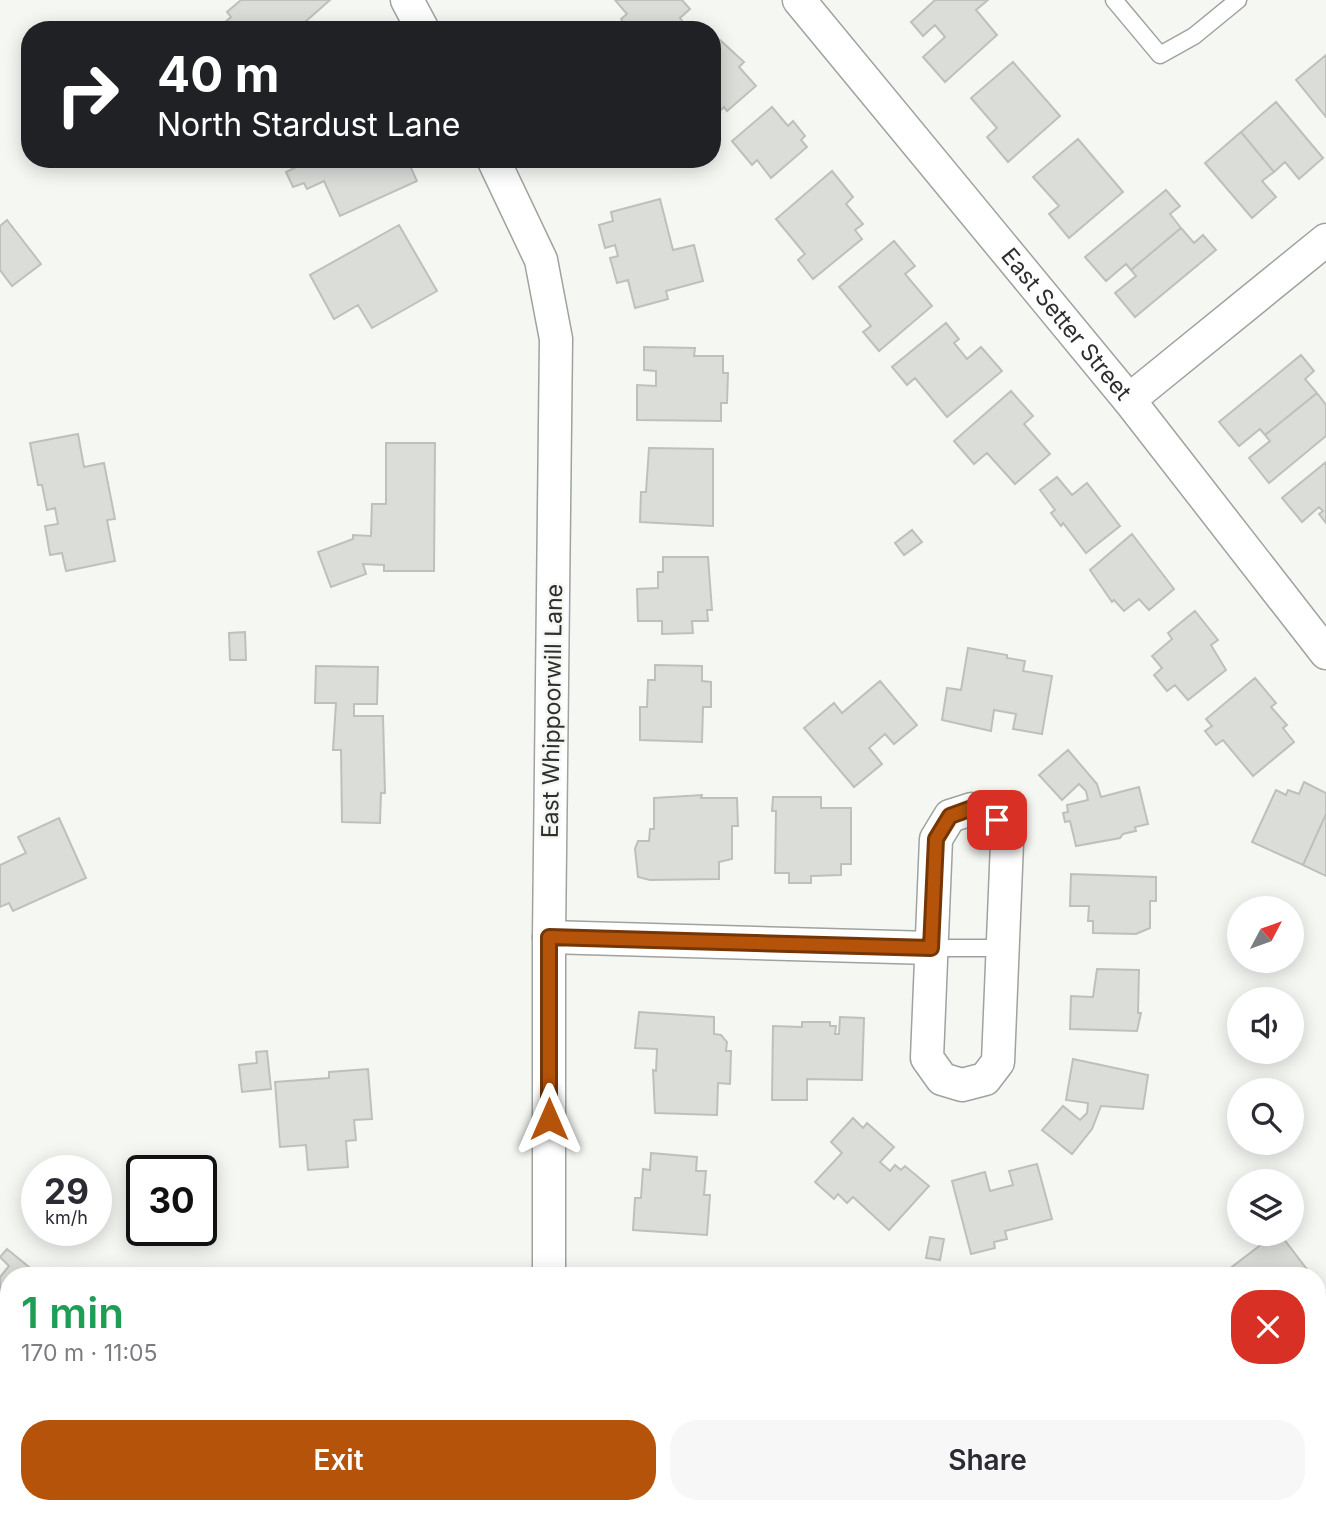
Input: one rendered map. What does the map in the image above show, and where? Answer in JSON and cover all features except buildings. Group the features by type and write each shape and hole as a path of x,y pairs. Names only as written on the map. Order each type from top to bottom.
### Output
{"street":[{"path":"407,0 418,21"},
{"name":"East Setter Street","path":"799,0 1129,400 1326,653"},
{"name":"East Whippoorwill Lane","path":"497,168 541,260 556,339 549,937 550,1267"},
{"path":"1129,400 1326,240"},
{"path":"972,808 997,820 1007,843 1003,948 998,1062 985,1079 962,1086 942,1079 927,1058 936,839 950,816 972,808"},
{"path":"549,937 931,948"}],"lane":[{"path":"1114,0 1160,55 1194,36 1238,0"},
{"path":"931,948 1003,948"}],"route":[{"path":"549,1119 549,937 931,948 936,839 950,816 972,808 997,820"}]}
